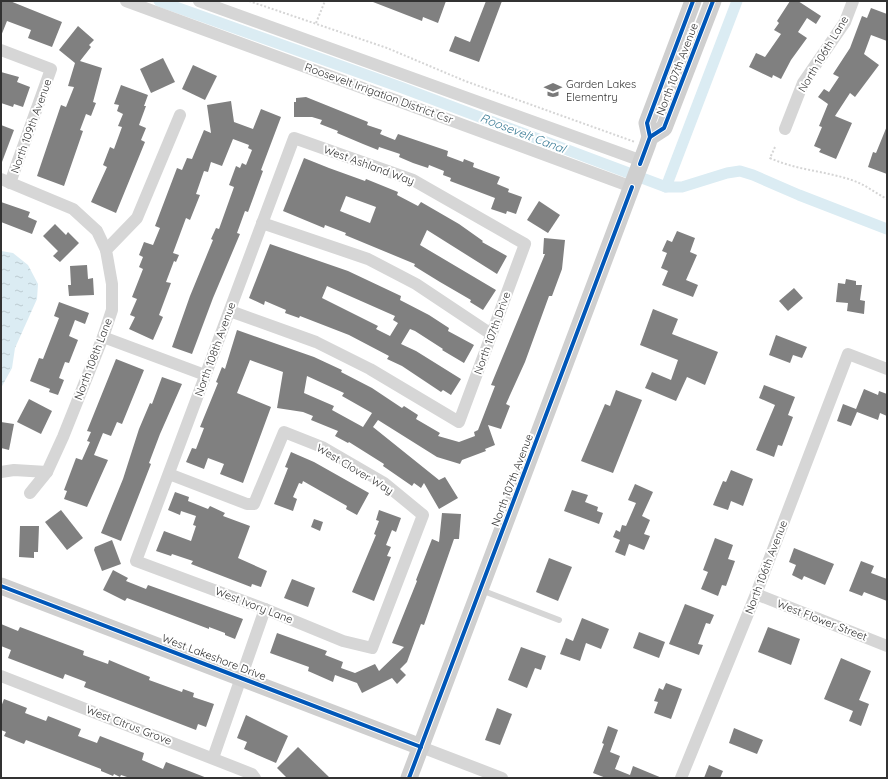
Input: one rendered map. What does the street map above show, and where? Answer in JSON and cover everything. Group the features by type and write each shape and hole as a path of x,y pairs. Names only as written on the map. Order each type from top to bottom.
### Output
{"main road":[{"name":"North 107th Avenue","path":"409,778 645,152 647,123 694,1"},
{"name":"North 107th Avenue","path":"645,152 664,128 713,1"},
{"name":"West Lakeshore Drive","path":"1,586 242,677 421,747"}],"street":[{"name":"Roosevelt Irrigation District Csr","path":"126,1 632,187"},
{"path":"199,1 645,152"},
{"name":"North 106th Lane","path":"785,129 803,83 845,22 853,1"},
{"name":"North 109th Avenue","path":"1,50 52,69 6,181"},
{"path":"106,250 137,218 180,115"},
{"name":"North 108th Avenue","path":"136,561 294,138"},
{"name":"West Ashland Way","path":"294,138 414,180 525,244"},
{"name":"North 108th Lane","path":"6,181 73,209 97,231 106,250 112,284 112,303 103,337 63,437 47,472 30,492"},
{"path":"262,224 368,260 416,284 491,334"},
{"name":"North 107th Drive","path":"230,310 316,342 370,369 459,422 525,244"},
{"path":"103,337 205,375"},
{"name":"North 106th Avenue","path":"681,778 756,594 848,354 887,369"},
{"name":"West Clover Way","path":"169,474 247,504 254,504 284,432 322,447 384,483 423,515 372,648"},
{"path":"1,472 14,470 47,472"},
{"name":"West Ivory Lane","path":"136,561 265,609 343,641 372,648"},
{"name":"West Flower Street","path":"756,594 887,646"},
{"path":"213,758 265,609"},
{"name":"West Citrus Grove","path":"1,676 213,758 252,774 255,778"},
{"path":"421,747 502,778"}],"lane":[{"path":"480,590 559,620"}],"path":[{"path":"249,1 387,48 645,152"},
{"path":"316,23 325,1"},
{"path":"775,147 770,158 784,165 826,173 858,182 887,199"}],"water":[{"path":"1,251 13,253 28,265 38,284 37,299 15,348 12,368 1,388"}],"building":[{"path":"1,1 10,1 62,22 52,47 28,38 31,30 7,21 1,36"},
{"path":"446,1 438,23 423,17 422,21 373,2"},
{"path":"486,1 502,1 479,62 449,51 455,36 470,42"},
{"path":"790,1 798,1 821,16 816,24 807,18 798,32 807,38 791,60 781,79 773,75 772,78 749,67 756,53 765,57 781,34 774,30 779,23 777,21"},
{"path":"871,8 887,14 887,41 871,35 864,54 879,65 855,97 850,93 835,116 852,123 836,159 819,152 821,149 814,146 822,127 819,126 828,104 818,97 824,89 829,92 839,77 833,74 850,48 862,16 867,18"},
{"path":"78,26 94,40 89,45 91,47 80,61 102,68 93,102 96,103 91,116 86,114 80,130 83,131 64,186 37,176 61,105 66,107 74,87 68,86 75,63 59,50"},
{"path":"163,58 175,82 151,93 140,69"},
{"path":"193,65 217,76 205,100 182,89"},
{"path":"1,72 19,77 17,82 30,87 23,107 14,104 13,107 1,103"},
{"path":"121,85 148,95 144,106 146,106 139,125 146,128 141,140 145,142 116,213 91,202 107,167 103,165 110,147 114,149 122,127 118,126 123,114 117,111 119,105 114,104"},
{"path":"306,97 368,122 367,125 382,130 380,134 395,140 398,134 448,151 447,156 463,162 464,159 474,163 473,167 500,177 497,184 509,189 508,192 522,197 516,214 507,211 506,214 491,209 495,198 450,181 451,178 443,175 444,171 429,165 428,168 413,163 399,157 400,154 379,147 378,150 363,144 337,133 338,131 320,124 322,120 312,117 294,117 294,102 296,102 296,98"},
{"path":"231,101 234,122 253,129 261,109 281,117 261,170 263,171 248,212 245,211 237,233 240,234 213,298 192,354 172,347 190,296 213,240 211,239 216,228 219,229 234,187 229,185 236,166 240,168 242,163 246,165 252,150 248,148 249,145 233,139 222,166 211,162 208,172 204,171 196,194 200,195 190,220 186,218 173,253 179,255 176,262 174,261 166,282 171,283 159,315 163,317 153,340 129,329 135,317 130,315 137,299 132,297 143,269 139,267 143,257 139,255 144,242 153,245 160,228 155,226 177,168 182,170 187,158 192,159 204,130 211,133 207,105"},
{"path":"1,125 14,130 2,162 1,162"},
{"path":"887,126 887,174 868,167 873,152 876,153"},
{"path":"304,158 365,181 366,179 398,192 397,195 418,206 421,202 459,224 483,241 482,242 507,256 497,274 427,230 420,245 496,290 483,310 470,302 471,300 414,266 415,264 345,235 346,233 325,225 324,228 283,211","holes":["346,196 376,207 370,223 340,211"]},
{"path":"539,201 560,215 548,233 527,220"},
{"path":"1,202 30,212 28,217 37,221 32,234 1,222"},
{"path":"55,224 66,235 68,232 79,243 60,262 53,256 58,251 43,236"},
{"path":"677,231 695,238 690,252 697,255 686,280 698,285 693,297 662,285 668,271 661,268 667,253 662,251 667,240 672,242"},
{"path":"544,238 565,240 562,269 552,296 549,296 525,362 506,404 510,406 501,429 488,425 495,445 485,449 486,451 462,460 460,464 437,457 378,420 373,427 439,480 445,477 458,498 439,509 424,483 421,488 414,483 412,486 383,466 384,464 349,442 348,443 335,436 338,431 311,420 313,416 303,412 277,408 283,372 250,360 237,393 271,407 243,483 220,474 224,464 208,458 204,469 186,462 192,448 196,449 204,428 200,427 218,383 216,382 222,367 225,369 237,330 314,357 342,370 341,372 372,388 402,408 404,406 418,415 416,419 440,433 438,436 459,442 475,436 474,432 478,430 495,386 491,385 545,254 543,254","holes":["307,376 344,393 342,396 372,413 363,427 332,410 334,406 304,393"]},
{"path":"270,244 348,271 401,296 400,300 429,315 449,328 448,331 474,345 464,363 410,329 401,344 416,351 461,379 451,395 443,390 441,392 402,366 387,359 389,356 349,335 300,316 299,318 285,313 286,310 265,301 264,305 249,298","holes":["327,286 395,316 393,320 398,323 390,336 376,329 378,326 322,298"]},
{"path":"87,265 88,279 93,278 94,295 69,296 68,285 71,285 70,266"},
{"path":"846,279 856,281 856,285 862,285 860,300 865,301 864,314 847,311 848,303 836,302 838,283 845,284"},
{"path":"794,288 803,298 788,311 779,301"},
{"path":"59,302 89,313 85,324 75,320 69,336 78,340 69,363 65,362 59,378 64,380 58,395 49,392 50,389 30,381 39,358 43,359 59,318 54,316"},
{"path":"653,309 678,319 672,334 718,352 705,385 687,377 676,401 645,388 652,372 671,380 678,360 640,345"},
{"path":"776,335 807,347 802,358 793,355 790,363 769,355"},
{"path":"116,359 144,370 122,424 117,422 111,436 103,433 94,455 108,460 87,507 64,499 67,491 64,490 76,458 82,460 90,442 87,441 91,432 87,431"},
{"path":"162,377 182,384 160,434 149,463 151,464 121,541 101,533 123,479 139,429 150,403 152,404"},
{"path":"764,385 795,397 788,415 793,417 782,446 778,445 774,457 756,450 775,405 759,398"},
{"path":"864,389 878,395 879,391 887,394 887,416 880,413 878,420 857,412 851,426 837,421 843,404 856,409"},
{"path":"616,390 642,400 613,473 581,461 605,404 610,406"},
{"path":"29,399 52,411 41,434 17,422"},
{"path":"1,422 14,424 9,450 1,448"},
{"path":"291,452 314,462 369,493 357,515 346,509 347,506 303,481 302,484 299,483 293,497 297,499 293,511 274,504 288,468 285,467"},
{"path":"731,470 753,479 743,506 731,501 728,510 713,505 723,481 726,482"},
{"path":"635,484 653,492 642,516 650,520 644,534 650,536 644,550 629,544 625,556 615,552 620,540 613,537 616,530 620,532 622,525 626,526 636,503 628,500"},
{"path":"572,490 588,495 585,502 598,507 597,511 603,513 599,524 564,511"},
{"path":"175,492 189,497 188,501 208,509 210,506 225,513 223,516 250,526 238,558 267,571 261,587 252,584 251,587 191,564 193,561 172,554 171,556 156,551 164,531 191,541 196,526 193,525 196,516 181,511 180,515 168,510"},
{"path":"61,510 83,538 67,550 45,522"},
{"path":"379,510 401,518 396,532 392,530 386,545 391,547 387,556 391,557 374,601 352,592 376,535 374,534 379,521 376,520"},
{"path":"442,513 461,514 459,539 454,539 424,625 421,624 407,662 400,669 406,675 397,684 392,678 362,693 357,683 335,675 333,682 308,671 309,667 270,653 277,633 327,651 325,655 343,662 341,668 355,673 375,664 379,671 404,647 392,643 432,539 439,542"},
{"path":"314,519 323,522 320,531 311,527"},
{"path":"20,526 39,526 38,552 34,552 34,558 19,557"},
{"path":"715,538 733,545 728,559 735,561 726,586 722,585 718,596 701,589 708,572 703,570"},
{"path":"112,540 121,564 102,571 94,550 95,547"},
{"path":"794,548 834,564 825,585 804,576 802,580 792,575 796,565 789,562"},
{"path":"549,558 572,567 558,601 536,592"},
{"path":"861,561 874,566 871,573 887,579 887,601 864,592 862,596 849,591"},
{"path":"113,570 128,578 126,581 146,589 148,585 243,619 235,639 225,635 225,633 209,627 209,629 127,598 125,601 103,590"},
{"path":"292,579 315,588 308,607 284,598"},
{"path":"685,604 714,615 710,624 706,623 698,644 703,645 699,655 669,644"},
{"path":"582,618 609,629 601,649 586,643 580,661 560,654 566,638 573,641"},
{"path":"1,624 18,631 20,627 84,651 83,655 108,664 109,660 150,677 149,680 182,692 183,689 194,693 193,697 214,704 206,727 198,724 196,730 84,687 86,682 65,674 63,679 8,658 11,650 1,646"},
{"path":"768,627 800,639 791,665 758,652"},
{"path":"639,632 665,642 659,658 633,648"},
{"path":"521,647 546,656 541,670 535,668 527,688 508,680"},
{"path":"841,658 871,671 859,700 869,704 861,726 849,721 853,711 824,699"},
{"path":"666,683 682,689 671,719 654,713 658,702 654,701 659,688 663,690"},
{"path":"4,699 27,708 25,713 46,721 48,716 81,729 78,736 97,743 100,736 144,753 142,760 163,769 166,762 207,778 130,778 121,775 120,777 114,774 113,776 101,771 101,769 26,740 24,744 4,736 6,732 1,730 1,707"},
{"path":"497,708 512,714 500,745 485,740"},
{"path":"246,715 288,736 276,763 244,749 247,742 237,738"},
{"path":"608,726 618,730 610,752 620,756 615,769 630,775 633,766 662,778 606,778 593,773 604,744 602,743"},
{"path":"734,728 763,740 757,754 729,743"},
{"path":"298,747 330,778 287,778 277,768"},
{"path":"709,765 723,771 720,778 704,778"}],"waterway":[{"name":"Roosevelt Canal","path":"159,1 400,87 666,187 682,187 727,173 740,171 887,229"},
{"path":"666,187 737,1"}],"cycle path":[{"path":"640,164 650,137 647,123 693,1"},
{"path":"650,137 664,128 713,1"},
{"path":"409,778 632,187"},
{"path":"1,586 421,747"}],"place":[{"name":"Garden Lakes Elementry","path":"553,90"}]}
